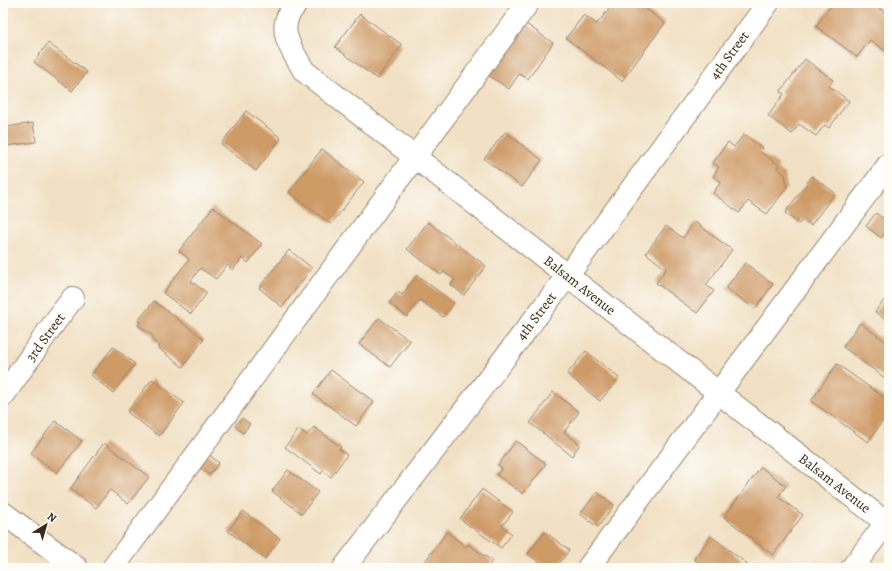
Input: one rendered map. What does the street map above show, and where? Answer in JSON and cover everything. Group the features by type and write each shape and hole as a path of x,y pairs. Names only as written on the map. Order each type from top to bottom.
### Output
{"street":[{"name":"Balsam Avenue","path":"297,3 288,16 285,33 287,41 304,71 888,522"},
{"path":"113,568 528,3"},
{"name":"4th Street","path":"344,568 568,275 768,3"},
{"path":"588,568 889,164"},
{"name":"3rd Street","path":"3,396 73,298"},
{"path":"3,513 77,568"},
{"path":"852,568 888,522"}],"building":[{"path":"607,3 638,3 665,23 622,81 566,38 584,15 597,24 611,6"},
{"path":"833,3 872,3 889,15 889,53 870,40 857,57 816,26"},
{"path":"360,14 402,45 377,79 335,47"},
{"path":"522,21 553,43 528,79 519,74 509,89 485,73"},
{"path":"48,43 87,72 72,91 34,62"},
{"path":"805,59 833,80 829,86 849,101 829,128 825,125 816,136 799,124 792,134 768,116 784,94 780,92"},
{"path":"246,111 281,138 256,171 221,144"},
{"path":"33,123 36,142 6,146 3,150 3,125 6,127"},
{"path":"505,132 542,160 522,187 484,159"},
{"path":"744,134 763,149 760,152 779,165 777,168 785,174 787,187 767,214 748,201 739,213 713,193 721,182 713,176 719,167 713,163 728,142 734,147"},
{"path":"322,149 364,182 331,224 289,192"},
{"path":"812,176 835,193 811,225 803,219 799,224 785,213"},
{"path":"213,207 262,244 248,263 242,258 233,270 227,265 216,279 200,268 191,281 207,293 191,314 163,293 189,259 179,251"},
{"path":"876,213 889,223 889,227 881,238 866,226"},
{"path":"428,222 486,266 464,295 451,285 455,280 444,272 441,275 407,249"},
{"path":"695,222 732,250 706,285 714,291 697,313 656,283 666,269 646,253 666,226 683,238"},
{"path":"289,250 312,268 282,307 259,288"},
{"path":"745,263 773,284 755,309 726,288"},
{"path":"417,275 454,303 443,317 420,300 407,317 389,303 398,292 402,295"},
{"path":"889,294 889,322 875,312"},
{"path":"154,301 204,339 183,367 158,348 159,345 152,340 154,337 138,325 140,322 138,321"},
{"path":"379,318 410,341 390,367 359,344"},
{"path":"860,323 889,344 889,373 885,378 843,347"},
{"path":"113,347 135,364 113,393 91,375"},
{"path":"586,351 619,378 600,401 567,374"},
{"path":"837,364 889,401 889,412 868,442 811,401"},
{"path":"331,370 374,402 356,426 313,394"},
{"path":"152,379 184,403 159,436 127,412"},
{"path":"553,392 579,412 564,432 580,444 572,456 530,423"},
{"path":"242,418 250,424 243,433 235,426"},
{"path":"55,421 82,441 57,473 31,453"},
{"path":"314,427 341,447 339,449 347,455 331,477 323,471 321,474 285,447 299,429 307,435"},
{"path":"516,441 546,464 523,494 497,475 502,468 498,465"},
{"path":"104,443 149,477 128,504 110,490 96,508 70,489"},
{"path":"207,453 219,463 209,475 198,466"},
{"path":"761,467 786,486 778,497 803,515 773,555 724,517"},
{"path":"288,470 318,492 302,514 272,491"},
{"path":"482,489 513,512 502,526 512,534 501,548 460,519"},
{"path":"597,492 614,505 598,527 580,514"},
{"path":"243,511 280,539 265,559 228,531"},
{"path":"447,532 466,547 468,544 492,561 487,568 429,568 423,564"},
{"path":"545,532 569,550 556,568 547,568 528,554"},
{"path":"711,536 747,564 744,568 705,568 694,559"}]}
